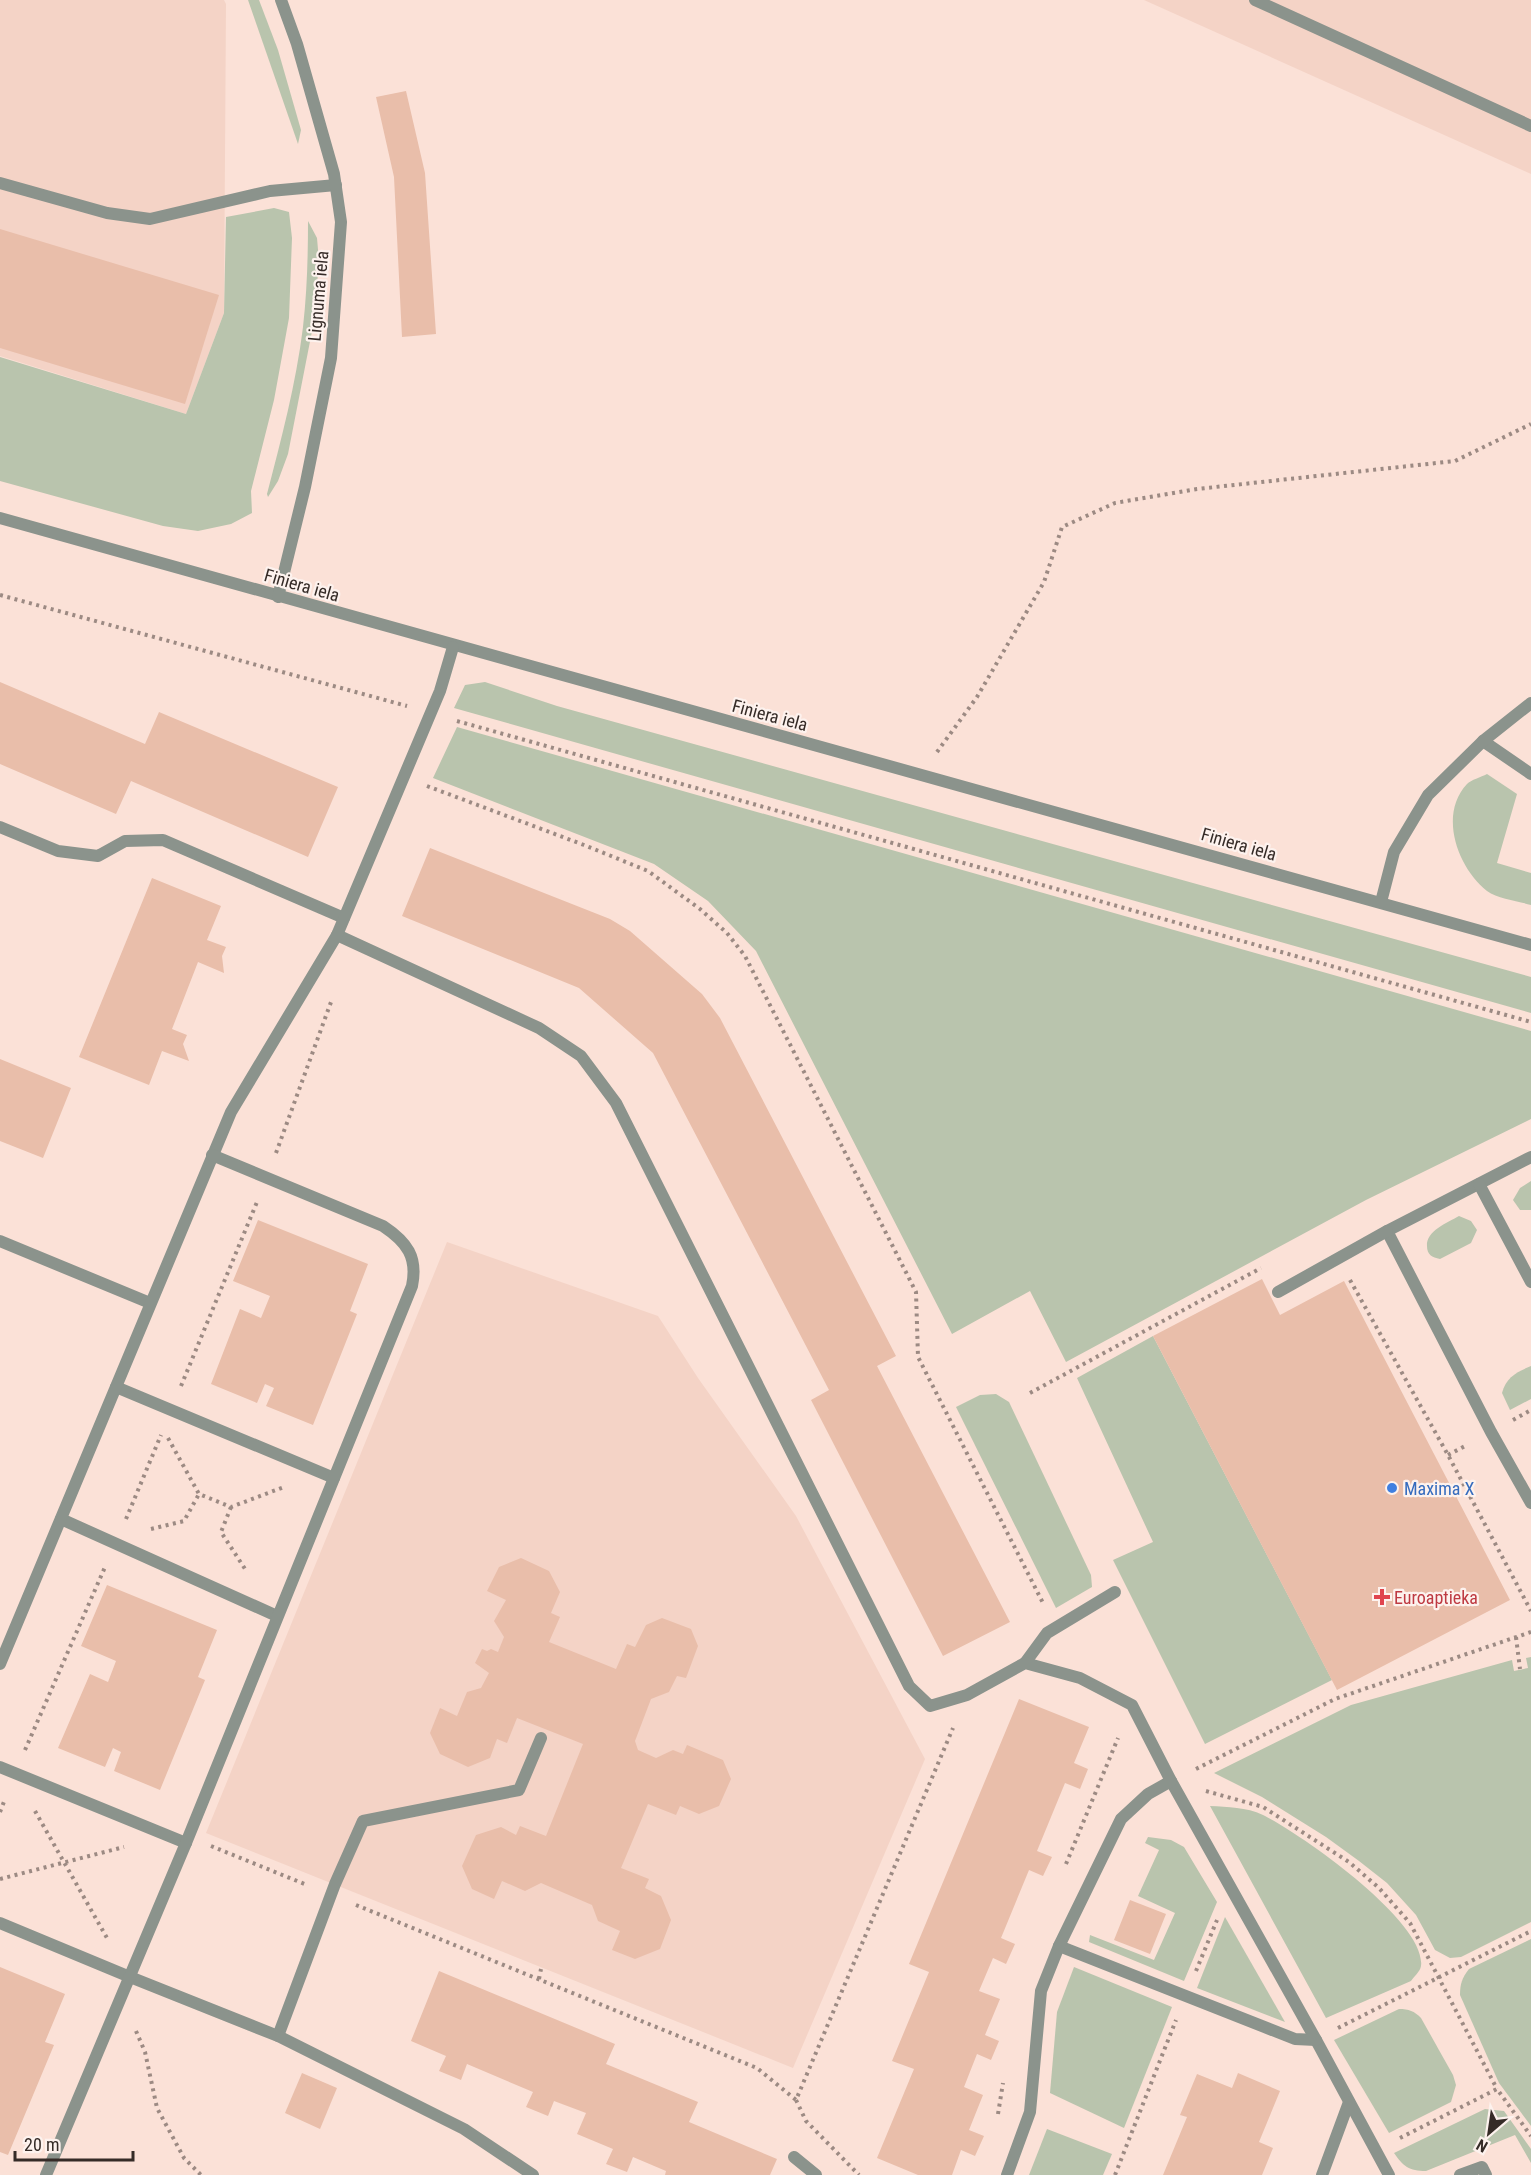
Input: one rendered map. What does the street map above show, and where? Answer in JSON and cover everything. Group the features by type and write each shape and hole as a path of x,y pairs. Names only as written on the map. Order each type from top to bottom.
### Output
{"street":[{"name":"Lignuma iela","path":"278,597 305,487 331,358 341,222 334,174 297,44 281,0"},
{"path":"1255,0 1531,126"},
{"path":"0,183 107,213 150,219 270,191 336,185"},
{"name":"Finiera iela","path":"0,518 453,647 921,774 1531,945"},
{"path":"0,1664 231,1112 337,935 440,691 453,647"},
{"path":"1381,902 1394,852 1428,795 1483,741 1531,703"},
{"path":"1483,741 1531,774"},
{"path":"0,828 58,851 98,856 125,841 163,840 344,918"},
{"path":"337,935 539,1028 581,1056 616,1103 909,1686 930,1706 967,1695 1025,1663 1047,1633 1115,1592"},
{"path":"46,2175 186,1843 412,1286 415,1272 410,1253 400,1238 382,1226 212,1155"},
{"path":"1278,1292 1388,1231 1531,1157"},
{"path":"1479,1184 1531,1282"},
{"path":"1388,1231 1491,1432 1531,1503"},
{"path":"0,1241 150,1303"},
{"path":"116,1387 334,1478"},
{"path":"61,1519 277,1616"},
{"path":"1025,1663 1080,1678 1132,1705 1171,1781 1389,2175"},
{"path":"278,2036 331,1895 363,1821 519,1790 541,1738"},
{"path":"0,1767 186,1843"},
{"path":"1007,2175 1030,2112 1041,1991 1059,1946 1121,1819 1148,1794 1171,1781"},
{"path":"0,1923 278,2036 464,2129 533,2175"},
{"path":"1059,1946 1295,2039 1316,2040"},
{"path":"1322,2175 1349,2102"},
{"path":"794,2157 816,2175"},
{"path":"1460,2175 1482,2167 1486,2175"}],"path":[{"path":"921,774 977,697 1044,582 1062,527 1115,502 1185,491 1455,461 1531,424"},
{"path":"0,595 431,713 1531,1022"},
{"path":"404,777 648,871 700,909 727,933 745,956 916,1292 918,1357 1045,1607"},
{"path":"171,1410 266,1178 332,999"},
{"path":"1338,1258 1448,1455 1531,1611"},
{"path":"1030,1393 1261,1268"},
{"path":"0,1812 163,1430 199,1494 231,1507 306,1479 334,1478"},
{"path":"116,1544 133,1534 184,1521 199,1494"},
{"path":"231,1507 221,1532 252,1579"},
{"path":"1171,1781 1335,1699 1531,1632"},
{"path":"1516,1637 1520,1669"},
{"path":"796,2100 967,1695"},
{"path":"15,1774 130,1977"},
{"path":"1171,1781 1263,1807 1349,1862 1379,1888 1410,1923 1497,2089 1531,2136"},
{"path":"186,1843 201,1842 757,2068 796,2100 806,2121 859,2175"},
{"path":"0,1879 132,1845"},
{"path":"1115,2175 1230,1888"},
{"path":"1316,2040 1531,1930"},
{"path":"538,1979 542,1969"},
{"path":"121,1997 145,2052 157,2108 184,2158 201,2175"},
{"path":"1375,2151 1497,2089"}],"shaded area":[{"path":"0,0 224,0 226,4 224,313 186,414 0,356"},
{"path":"1144,0 1531,0 1531,174"},
{"path":"447,1242 658,1316 698,1378 796,1516 925,1759 793,2068 206,1833"}],"green space":[{"path":"248,0 259,0 278,50 301,130 298,144"},
{"path":"274,208 289,212 292,238 289,318 274,400 251,491 252,513 231,524 198,531 163,526 0,481 0,357 186,414 224,313 226,217"},
{"path":"308,221 317,238 319,261 314,321 288,454 278,481 268,497 300,348 306,288"},
{"path":"485,682 557,706 1531,977 1531,1013 454,708 465,685"},
{"path":"457,727 1531,1031 1531,1119 1366,1200 1066,1362 1030,1291 952,1334 756,951 708,901 654,864 433,778"},
{"path":"1487,774 1517,794 1497,863 1531,873 1531,905 1502,898 1487,891 1468,869 1460,855 1453,825 1458,797 1467,784"},
{"path":"1531,1181 1531,1210 1520,1210 1513,1200 1520,1188"},
{"path":"1459,1216 1471,1221 1477,1230 1471,1243 1440,1259 1430,1255 1427,1246 1430,1236 1438,1228"},
{"path":"1153,1336 1332,1680 1205,1744 1113,1560 1153,1542 1077,1378"},
{"path":"1531,1366 1531,1399 1510,1410 1502,1393 1504,1387 1513,1376"},
{"path":"996,1394 1009,1402 1091,1575 1092,1587 1056,1608 956,1407 980,1395"},
{"path":"1531,1657 1531,1922 1461,1957 1450,1958 1435,1950 1416,1915 1387,1883 1359,1861 1326,1837 1262,1797 1214,1773 1351,1705 1512,1660 1514,1671 1528,1668 1526,1658"},
{"path":"1210,1806 1244,1809 1263,1815 1304,1840 1358,1881 1404,1926 1417,1948 1421,1966 1411,1981 1326,2018"},
{"path":"1148,1837 1171,1840 1184,1847 1217,1902 1184,1981 1089,1942 1090,1935 1154,1960 1175,1913 1138,1896 1159,1850 1145,1843"},
{"path":"1225,1917 1285,2022 1197,1988"},
{"path":"1531,1939 1531,2126 1499,2083 1460,1995 1460,1988 1469,1969"},
{"path":"1074,1967 1172,2007 1124,2128 1050,2093 1057,2012"},
{"path":"1399,2009 1411,2011 1421,2018 1453,2075 1456,2085 1451,2102 1389,2133 1334,2040"},
{"path":"1485,2109 1504,2111 1531,2149 1531,2163 1515,2135 1426,2171 1407,2167 1394,2153"},
{"path":"1047,2129 1112,2154 1103,2175 1029,2175"}],"building":[{"path":"406,91 425,173 436,334 402,337 394,177 376,97"},
{"path":"0,229 219,295 185,404 0,348"},
{"path":"0,682 145,744 159,712 338,787 308,857 131,781 116,814 0,764"},
{"path":"430,848 610,919 630,931 702,994 720,1018 896,1356 877,1366 1010,1622 943,1656 811,1400 829,1390 653,1053 579,988 402,916"},
{"path":"152,878 221,906 207,940 226,947 222,956 224,973 198,962 172,1029 187,1035 183,1044 189,1061 162,1051 149,1085 79,1057"},
{"path":"0,1059 71,1088 43,1158 0,1141"},
{"path":"258,1220 368,1264 350,1311 357,1314 313,1425 266,1406 274,1388 265,1384 257,1403 211,1384 240,1309 261,1318 270,1296 233,1281"},
{"path":"1262,1279 1280,1315 1344,1281 1510,1600 1337,1690 1153,1336"},
{"path":"521,1558 549,1571 560,1592 551,1613 560,1617 549,1642 616,1669 627,1644 635,1647 646,1625 662,1618 691,1629 698,1646 686,1678 677,1676 669,1692 651,1699 635,1741 638,1750 656,1758 673,1750 683,1754 687,1745 723,1760 731,1779 719,1806 699,1814 680,1806 676,1815 648,1804 621,1868 649,1879 645,1888 661,1896 671,1920 660,1949 635,1959 612,1950 620,1931 598,1921 592,1905 541,1883 525,1891 502,1881 494,1899 472,1889 462,1866 476,1835 501,1827 516,1835 520,1826 546,1836 583,1744 517,1718 507,1743 497,1739 490,1758 468,1767 440,1754 430,1733 440,1708 457,1716 467,1692 481,1688 489,1673 475,1663 482,1649 498,1652 504,1637 494,1621 506,1600 487,1591 499,1567"},
{"path":"107,1585 217,1630 198,1677 205,1680 160,1790 114,1771 121,1752 113,1748 105,1767 58,1748 90,1674 108,1682 116,1661 81,1646"},
{"path":"1019,1699 1089,1727 1074,1763 1088,1769 1080,1789 1065,1783 1037,1851 1052,1857 1043,1876 1029,1870 1001,1938 1015,1944 1006,1964 993,1958 979,1991 1000,1999 985,2035 999,2041 991,2060 977,2054 964,2087 983,2095 969,2130 984,2136 975,2156 961,2150 952,2175 918,2175 877,2158 914,2069 892,2061 929,1972 909,1964"},
{"path":"1130,1900 1166,1914 1150,1954 1114,1940"},
{"path":"0,1967 65,1994 45,2042 54,2045 8,2155 0,2152"},
{"path":"439,1971 615,2044 606,2064 698,2102 689,2122 777,2159 770,2175 665,2175 666,2171 633,2157 627,2172 606,2164 613,2149 577,2134 586,2113 554,2101 548,2116 526,2107 533,2092 467,2064 461,2080 439,2071 446,2056 411,2041"},
{"path":"302,2073 337,2088 320,2129 285,2113"},
{"path":"1238,2073 1280,2091 1259,2142 1273,2148 1262,2175 1163,2175 1187,2117 1180,2115 1197,2074 1232,2088"}],"place":[{"name":"Maxima X","path":"1392,1488"},
{"name":"Euroaptieka","path":"1382,1597"}]}
